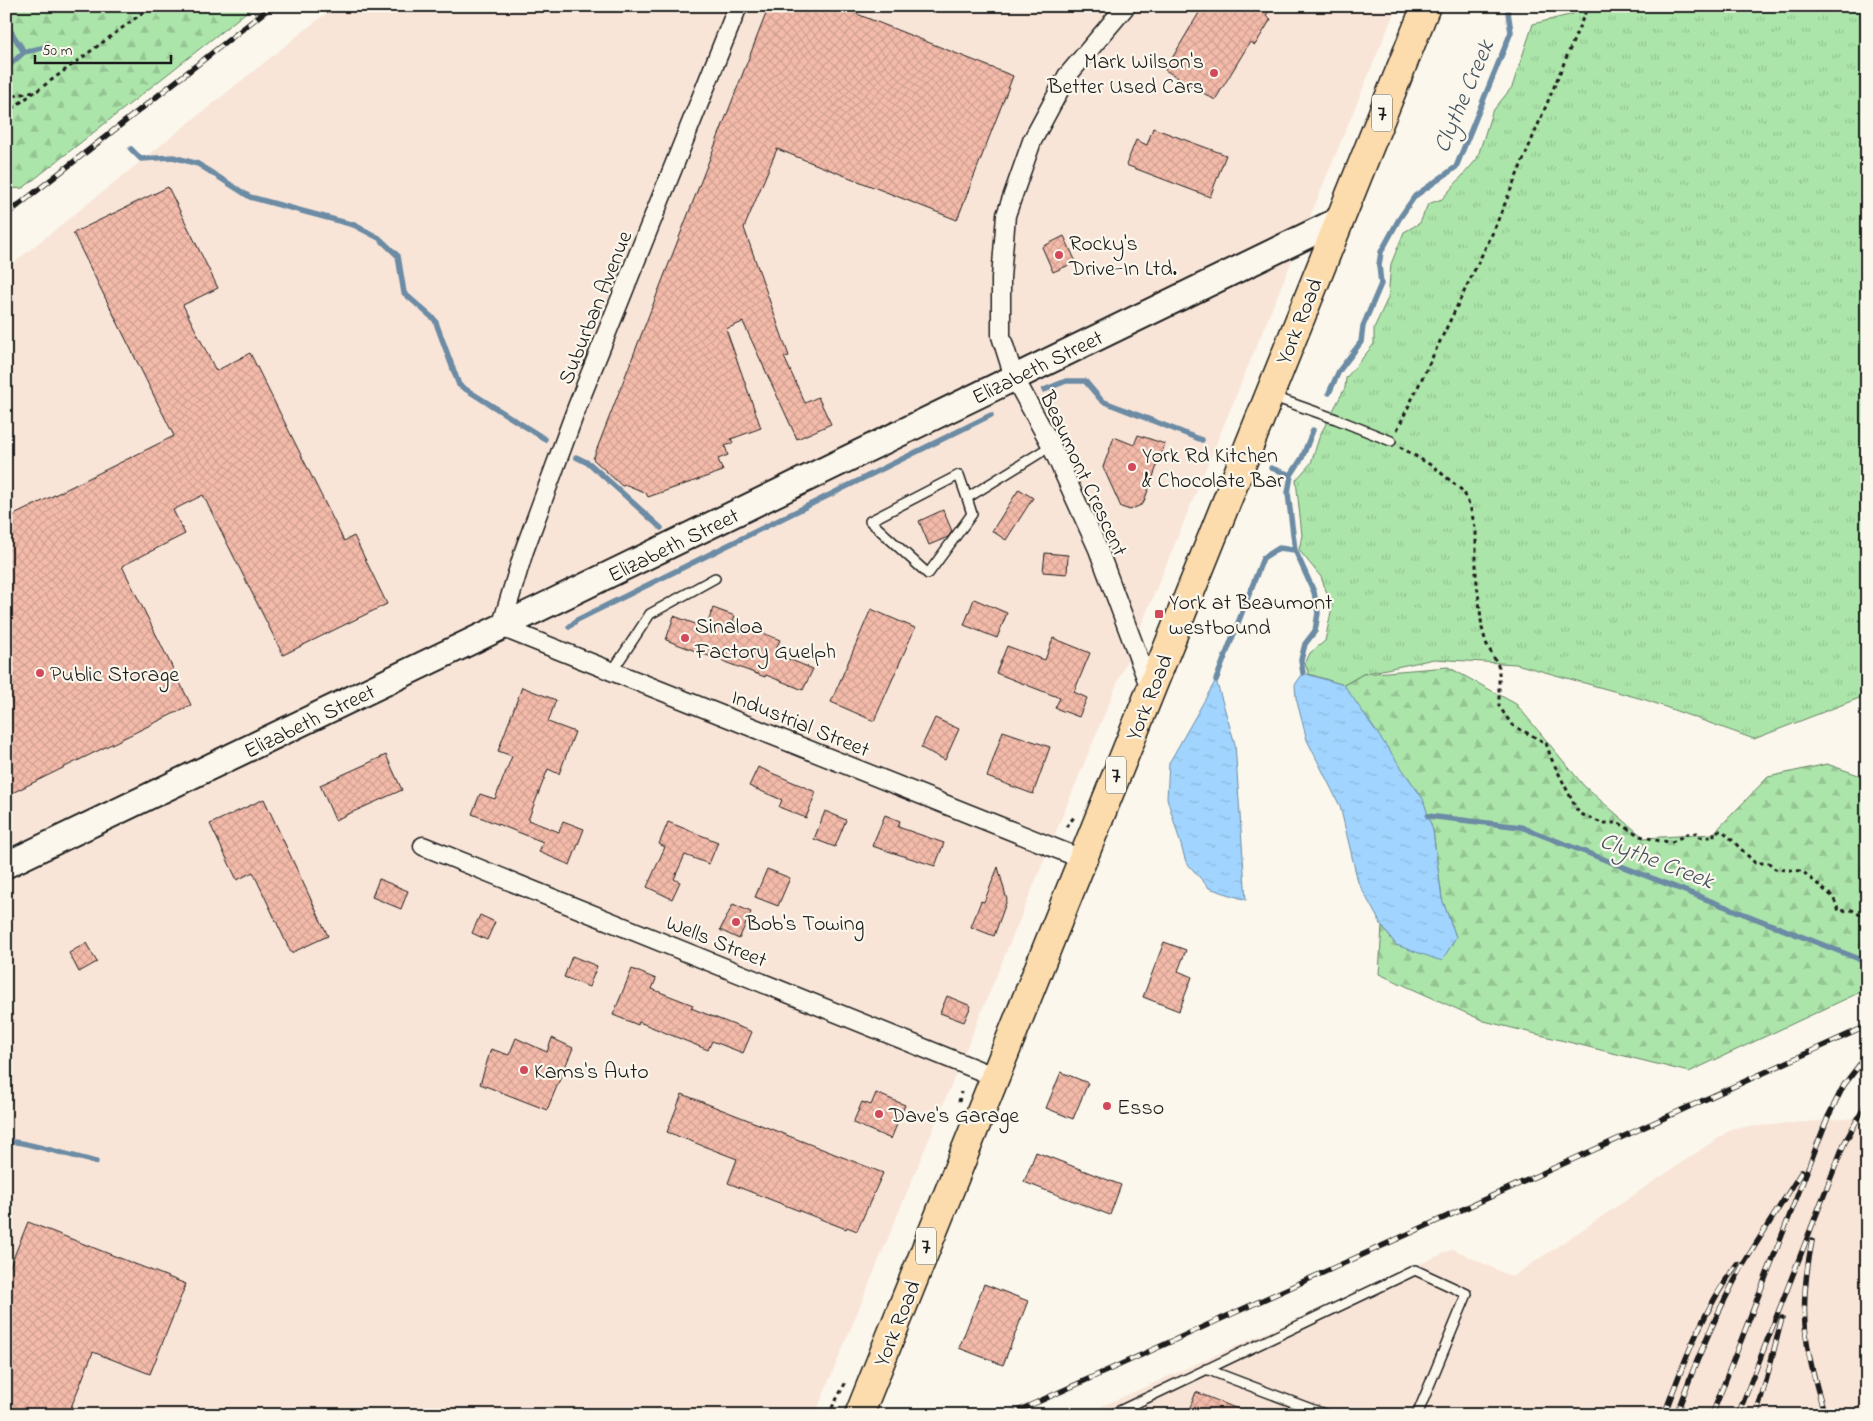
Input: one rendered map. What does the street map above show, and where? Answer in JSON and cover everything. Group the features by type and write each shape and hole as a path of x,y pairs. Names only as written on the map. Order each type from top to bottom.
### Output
{"main road":[{"name":"York Road","path":"859,1415 993,1076 1426,6"}],"street":[{"name":"Suburban Avenue","path":"501,627 524,550 577,408 738,6"},
{"name":"Beaumont Crescent","path":"1126,6 1088,49 1052,99 1032,141 1006,216 1001,278 1002,336 1014,377 1051,446 1098,549 1150,691"},
{"name":"Elizabeth Street","path":"6,865 1339,220"},
{"name":"Industrial Street","path":"501,627 613,670 1082,860"},
{"name":"Wells Street","path":"423,846 993,1076"}],"lane":[{"path":"1268,395 1336,418 1391,441"},
{"path":"967,498 1051,446"},
{"path":"959,475 967,498 972,514 928,574 870,521 959,475"},
{"path":"613,670 650,614 715,578"},
{"path":"1111,1415 1415,1270 1467,1294 1417,1415"},
{"path":"1206,1369 1327,1415"}],"path":[{"path":"6,113 152,6"},
{"path":"1588,6 1493,232 1391,441 1434,467 1464,492 1471,510 1476,532 1476,574 1482,628 1486,643 1499,667 1499,706 1512,725 1546,743 1577,810 1583,815 1608,824 1619,824 1640,836 1660,841 1672,842 1687,834 1697,833 1699,837 1714,837 1714,831 1723,831 1755,863 1769,864 1775,870 1802,871 1833,897 1839,911 1852,910 1867,919"},
{"path":"6,98 38,90"}],"shaded area":[{"path":"335,6 1397,6 815,1415 6,1415 6,269"},
{"path":"1867,1117 1867,1415 1082,1415 1453,1249 1512,1277 1733,1128"}],"green space":[{"path":"6,6 254,6 23,188 6,189"},
{"path":"1576,6 1867,6 1867,646 1860,653 1867,670 1867,695 1754,739 1646,700 1516,664 1434,659 1363,674 1344,685 1309,674 1305,664 1310,653 1325,641 1332,607 1321,577 1299,550 1302,535 1296,480 1311,463 1320,435 1345,388 1346,378 1374,344 1374,328 1388,298 1391,264 1404,232 1420,223 1428,204 1442,199 1477,159 1492,112 1512,87 1533,24 1573,14"},
{"path":"1448,667 1516,704 1584,786 1644,838 1713,834 1768,777 1827,764 1867,778 1867,989 1689,1072 1484,1021 1379,974 1382,926 1396,945 1456,937 1442,899 1433,831 1344,685 1363,674"}],"water":[{"path":"1303,673 1344,685 1423,799 1433,831 1442,899 1456,937 1442,961 1396,945 1382,926 1358,882 1340,806 1307,740 1296,698 1295,685"},
{"path":"1216,680 1235,744 1246,900 1209,888 1186,862 1167,798 1169,763"}],"building":[{"path":"769,6 860,6 857,14 1013,76 957,220 777,149 744,228 789,356 784,357 805,403 818,397 831,424 797,439 743,322 726,329 761,428 731,439 733,443 725,446 728,455 718,459 723,471 648,497 646,493 627,485 622,486 593,459"},
{"path":"1203,6 1271,6 1266,16 1271,19 1255,45 1250,42 1215,100 1165,70"},
{"path":"1153,128 1226,155 1210,197 1126,165 1136,140 1147,145"},
{"path":"168,187 218,288 183,305 216,371 250,353 344,541 354,536 387,604 283,655 203,495 173,510 185,534 122,566 191,705 6,796 6,519 174,436 73,233"},
{"name":"Rocky's Drive-In Ltd.","path":"1064,236 1076,262 1053,272 1042,247"},
{"path":"1138,435 1165,444 1143,504 1130,510 1121,507 1103,467 1114,437 1134,445"},
{"path":"1019,489 1033,498 1006,540 992,531"},
{"path":"943,510 952,531 948,537 929,545 919,521"},
{"path":"1045,553 1068,555 1067,574 1043,572"},
{"path":"974,599 1007,613 997,638 964,625"},
{"path":"713,608 735,616 733,621 780,640 774,653 813,669 803,690 666,640 674,616 706,628"},
{"path":"871,609 915,628 874,721 831,702"},
{"path":"1053,638 1090,653 1074,692 1087,698 1079,717 1055,708 1060,698 996,673 1007,646 1045,660"},
{"path":"522,687 556,700 548,722 575,732 559,774 548,769 528,820 559,832 563,821 584,829 570,865 539,852 543,842 472,814 480,794 495,799 512,756 498,751"},
{"path":"935,718 959,729 945,760 921,748"},
{"path":"1003,731 1050,747 1033,794 987,777"},
{"path":"386,755 402,790 335,820 320,785"},
{"path":"758,767 816,792 806,818 779,807 782,800 749,786"},
{"path":"264,799 328,936 291,953 253,872 237,880 210,824"},
{"path":"825,811 846,820 835,847 814,839"},
{"path":"885,815 900,821 898,827 944,843 935,866 872,846"},
{"path":"668,822 718,842 709,864 685,855 674,879 680,882 672,899 647,887 665,847 659,844"},
{"path":"998,867 1007,900 994,936 971,927 981,901 984,902"},
{"path":"767,869 790,878 778,906 755,897"},
{"path":"379,879 408,891 401,909 372,897"},
{"path":"733,904 751,912 739,939 720,930"},
{"path":"480,915 495,922 487,940 472,933"},
{"path":"1164,942 1186,950 1178,971 1192,977 1179,1011 1143,997"},
{"path":"86,943 97,962 79,972 69,953"},
{"path":"572,956 597,966 589,987 564,977"},
{"path":"632,969 656,979 652,989 693,1005 691,1008 752,1032 743,1053 712,1041 708,1050 639,1022 638,1025 613,1015"},
{"path":"947,996 971,1006 964,1022 940,1013"},
{"name":"Kams's Auto","path":"516,1038 547,1052 552,1038 573,1048 547,1110 480,1084 491,1049 509,1055"},
{"path":"1061,1072 1088,1083 1073,1119 1046,1108"},
{"name":"Dave's Garage","path":"876,1093 905,1105 891,1139 853,1123 862,1102 871,1105"},
{"path":"682,1094 883,1173 857,1231 847,1227 846,1229 728,1183 737,1159 667,1132"},
{"path":"1036,1152 1121,1185 1110,1215 1024,1182"},
{"path":"28,1222 186,1284 150,1374 93,1352 68,1415 6,1415 6,1276"},
{"path":"984,1284 1028,1301 1003,1365 959,1348"},
{"path":"1196,1392 1250,1414 1250,1415 1187,1415"}],"waterway":[{"name":"Clythe Creek","path":"1329,393 1339,371 1361,342 1363,326 1381,284 1379,265 1381,252 1399,219 1415,196 1456,167 1511,32 1508,12"},
{"path":"6,24 24,52 46,47"},
{"path":"6,65 12,63 24,52"},
{"path":"131,149 141,159 173,157 198,164 250,197 354,225 379,238 398,256 404,293 435,320 459,385 545,439"},
{"path":"1044,390 1066,381 1085,381 1102,401 1202,440"},
{"path":"569,627 577,620 991,415"},
{"name":"Clythe Creek","path":"1303,673 1301,660 1305,644 1315,631 1318,613 1314,592 1295,550 1288,493 1291,475 1302,458 1313,430"},
{"path":"576,457 590,464 661,528"},
{"path":"1271,468 1291,475"},
{"path":"1216,680 1263,558 1279,548 1295,550"},
{"name":"Clythe Creek","path":"1428,816 1521,827 1867,962"},
{"path":"6,1147 12,1142 17,1142 96,1162"}],"railway":[{"path":"6,215 272,6"},
{"path":"1009,1415 1867,1026"},
{"path":"1712,1415 1828,1117 1844,1085 1867,1055"},
{"path":"1738,1415 1844,1144 1867,1102"},
{"path":"1676,1415 1706,1339 1733,1283 1802,1171"},
{"path":"1812,1241 1805,1289 1805,1329 1812,1369 1825,1415"},
{"path":"1664,1415 1704,1318 1737,1264"},
{"path":"1756,1415 1782,1318"}],"place":[{"name":"Mark Wilson's Better Used Cars","path":"1214,73"},
{"name":"Rocky's Drive-In Ltd.","path":"1059,255"},
{"name":"York Rd Kitchen & Chocolate Bar","path":"1132,467"},
{"name":"York at Beaumont westbound","path":"1159,614"},
{"name":"Sinaloa Factory Guelph","path":"685,638"},
{"name":"Public Storage","path":"40,673"},
{"name":"Bob's Towing","path":"736,922"},
{"name":"Kams's Auto","path":"524,1070"},
{"name":"Esso","path":"1107,1106"},
{"name":"Dave's Garage","path":"879,1114"}]}
